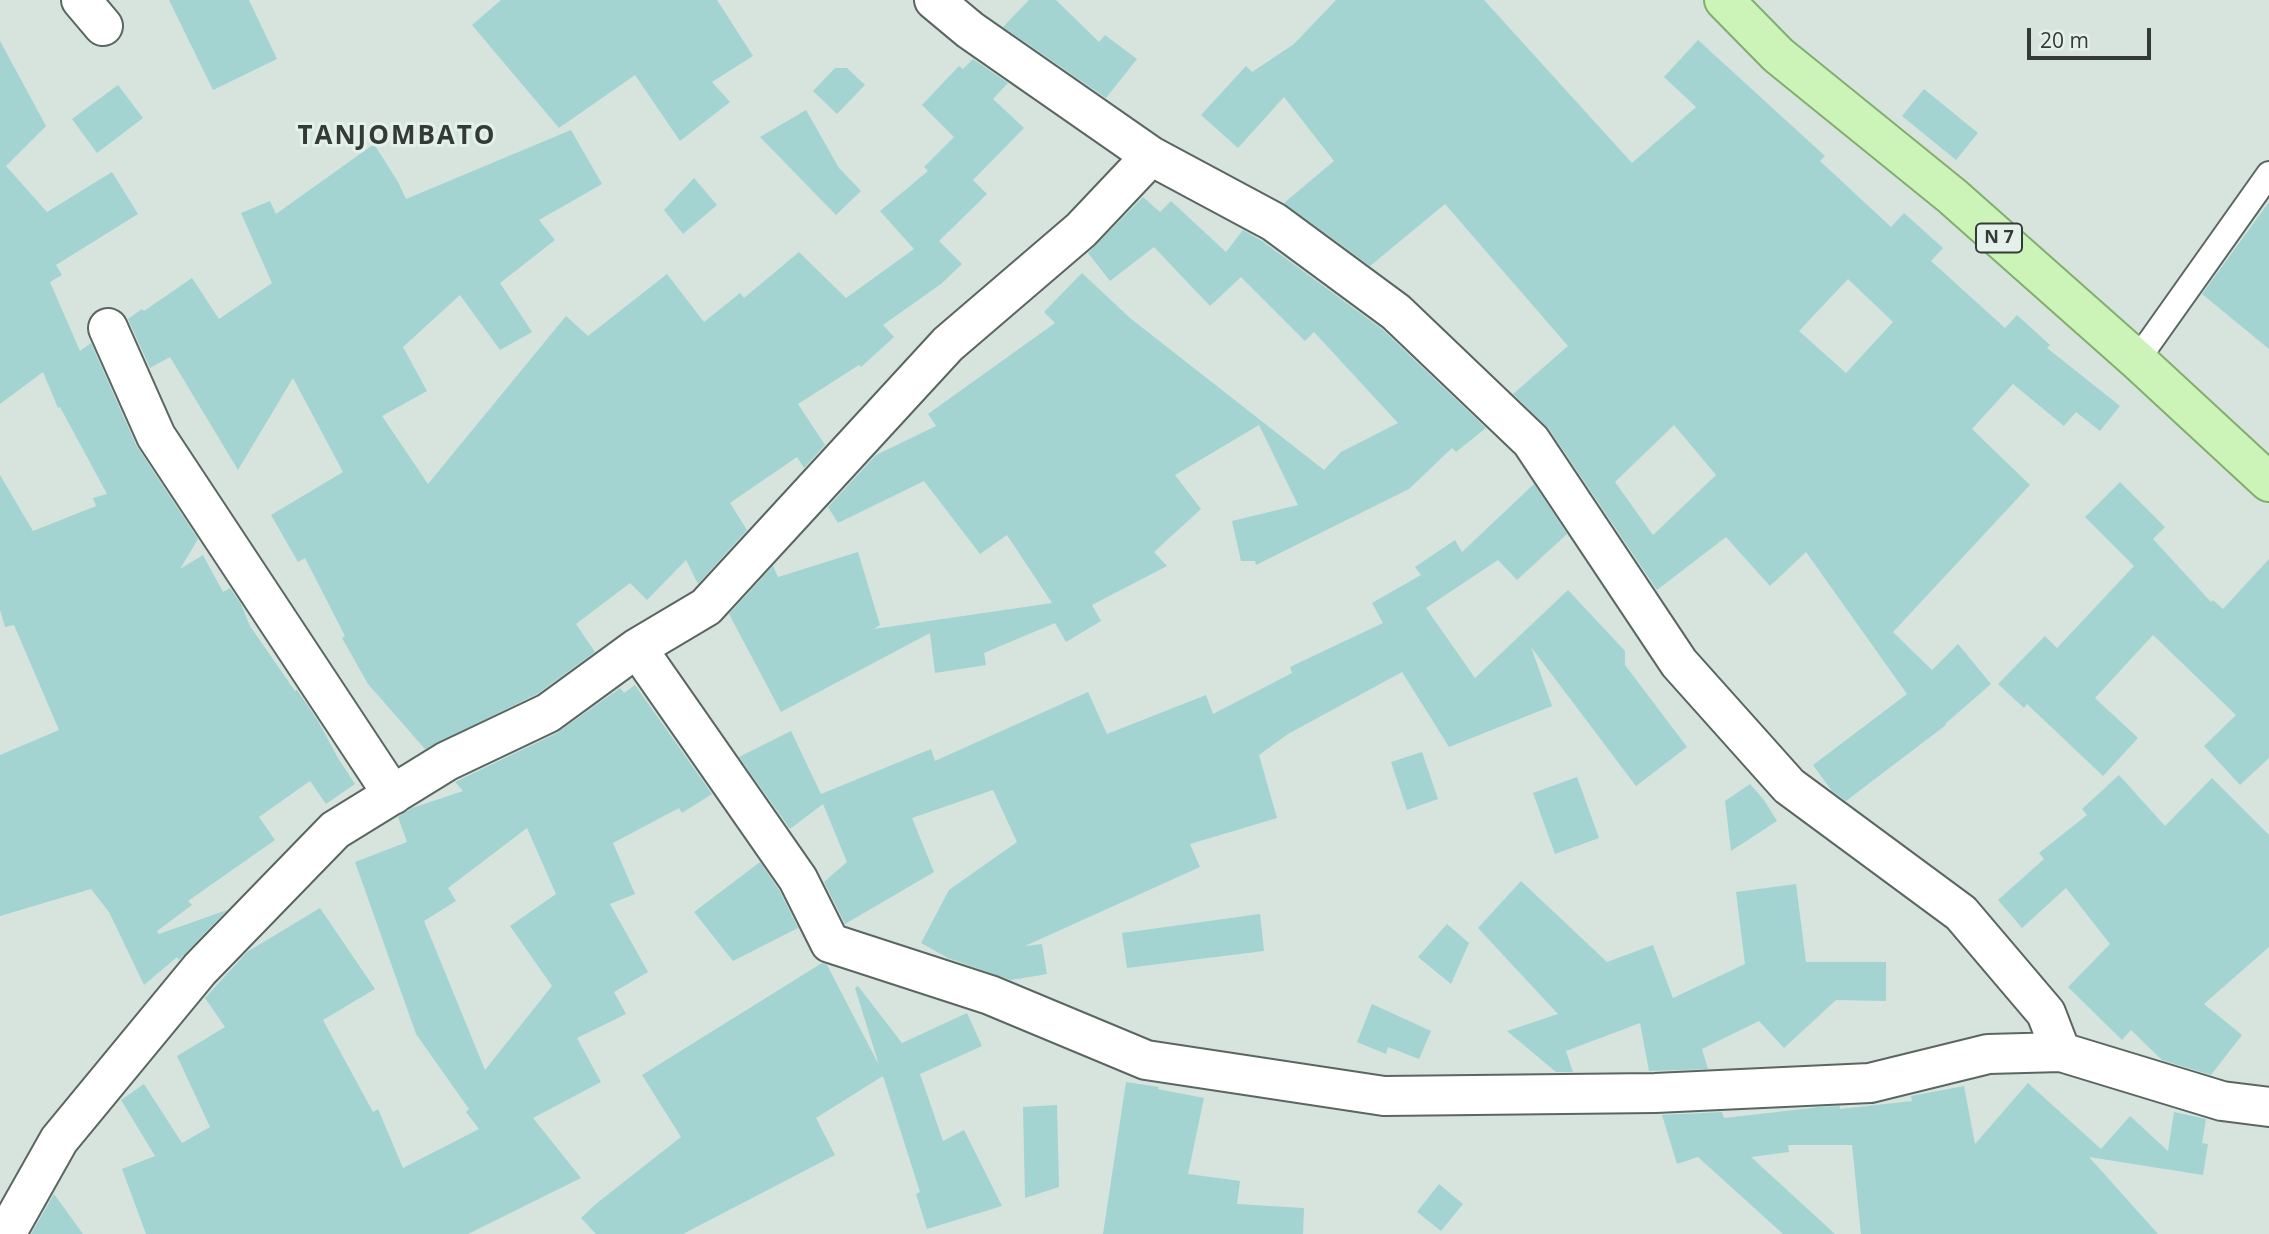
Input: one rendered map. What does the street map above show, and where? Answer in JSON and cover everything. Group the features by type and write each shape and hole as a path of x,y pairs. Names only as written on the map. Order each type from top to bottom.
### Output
{"main road":[{"name":"N 7","path":"1724,0 1778,55 1952,196 2137,360 2269,482"}],"street":[{"path":"934,0 970,30 1150,156 1273,222 1396,312 1531,441 1679,663 1788,786 1961,914 2046,1013 2061,1052"},
{"path":"6,1234 59,1140 200,969 335,830 447,761 548,713 637,648 706,607 948,344 1081,230 1150,156"},
{"path":"108,328 156,436 393,795"},
{"path":"637,648 798,880 830,943 989,995 1146,1060 1384,1096 1655,1093 1870,1083 1989,1054 2061,1052 2222,1101 2269,1107"}],"lane":[{"path":"2137,360 2269,174"}],"building":[{"path":"169,0 249,0 277,59 213,90"},
{"path":"501,0 717,0 753,56 712,82 730,102 680,141 635,75 559,128 472,25"},
{"path":"1029,0 1056,0 1099,42 1105,35 1137,59 1106,98 1003,27"},
{"path":"1336,0 1484,0 1632,163 1696,107 1664,77 1698,40 1825,156 1820,161 1891,227 1904,213 1943,248 1931,261 2005,328 2017,315 2050,345 2047,348 2120,406 2100,431 2076,412 2064,426 2013,384 1972,429 2030,485 1893,632 1932,670 1958,644 1991,684 1946,725 1846,801 1832,791 1813,765 1907,694 1806,552 1770,586 1726,537 1657,590 1549,429 1513,394 1568,346 1445,204 1370,266 1284,203 1334,161 1284,97 1238,148 1201,115 1246,66 1252,72 1294,44","holes":["1848,279 1893,322 1846,373 1799,331","1674,425 1716,475 1653,535 1615,482"]},
{"path":"0,41 46,126 6,166 47,212 112,172 138,214 56,265 62,275 50,282 80,351 91,343 136,445 198,539 180,569 203,555 223,592 230,588 241,604 250,626 318,721 355,784 326,804 310,781 259,817 275,840 188,901 192,905 157,931 159,934 227,910 179,960 177,957 144,985 109,912 91,889 0,916 0,755 59,730 14,625 5,627 0,610 0,475 33,531 96,506 93,498 107,494 60,407 58,408 43,372 0,404"},
{"path":"973,59 1008,83 993,99 1024,128 973,180 987,194 939,241 962,264 941,284 883,325 894,337 861,367 859,365 798,404 825,445 804,468 797,457 730,503 747,530 698,584 686,560 647,600 630,583 576,624 595,652 537,694 425,749 368,684 342,638 345,636 305,558 298,562 271,515 343,472 293,378 238,470 170,357 150,368 128,319 192,278 219,319 272,283 241,213 270,201 276,214 374,144 406,199 571,130 602,184 539,220 555,240 500,283 532,332 500,350 460,295 403,347 427,391 382,416 428,484 566,316 588,336 667,274 704,322 740,293 744,298 799,252 846,298 914,249 880,211 928,171 924,167 954,137 922,105 959,66 963,69"},
{"path":"835,68 847,68 865,85 837,114 813,91"},
{"path":"118,85 143,118 97,153 72,119"},
{"path":"1924,89 1978,133 1956,160 1902,116"},
{"path":"806,110 839,168 861,191 836,215 760,137"},
{"path":"694,178 717,205 683,234 664,210"},
{"path":"1143,197 1160,212 1171,201 1226,252 1243,230 1262,241 1382,329 1486,428 1456,452 1452,448 1409,489 1256,565 1255,561 1241,561 1232,521 1298,505 1259,425 1175,475 1201,509 1154,552 1167,566 1092,605 1101,621 1066,642 1055,623 984,653 986,665 935,673 930,633 781,712 729,614 773,566 778,577 858,552 880,625 874,629 1052,603 1007,535 980,554 924,481 838,523 828,507 876,455 936,426 928,414 1055,323 1044,312 1082,273 1130,318 1324,470 1341,452 1398,423 1314,332 1305,341 1241,277 1210,306 1154,247 1110,281 1088,253"},
{"path":"2269,202 2269,349 2202,294"},
{"path":"2120,482 2165,527 2153,539 2211,602 2213,600 2223,609 2269,559 2269,758 2240,785 2204,746 2236,715 2153,635 2095,698 2138,738 2103,776 2027,704 2024,708 1998,684 2045,636 2057,648 2134,566 2085,517"},
{"path":"1534,484 1567,534 1517,580 1498,560 1426,608 1475,678 1568,590 1625,651 1625,665 1687,747 1636,786 1531,647 1552,706 1449,747 1402,672 1288,734 1259,755 1277,818 1190,844 1200,867 1025,946 1042,944 1047,974 1011,980 948,958 921,943 949,890 1017,842 993,790 912,818 934,872 845,924 824,882 847,862 823,804 790,829 739,757 791,731 821,794 931,749 935,761 1088,692 1107,734 1206,695 1213,714 1292,673 1290,667 1383,623 1372,603 1421,575 1415,567 1455,540 1462,552"},
{"path":"635,685 712,794 682,813 679,808 613,843 635,894 610,904 648,972 614,992 626,1014 577,1038 601,1082 533,1118 581,1178 468,1234 146,1234 122,1169 155,1156 121,1100 144,1084 182,1143 210,1127 177,1056 225,1027 205,998 247,952 320,908 375,989 323,1020 373,1112 378,1109 403,1168 479,1129 466,1112 469,1109 416,1034 355,862 407,842 398,817 412,808 463,791 455,782 557,733 620,688 624,693","holes":["527,828 556,894 510,926 552,986 485,1070 424,921 456,901 448,888"]},
{"path":"1422,752 1438,799 1407,810 1391,762"},
{"path":"2119,775 2165,826 2212,778 2269,835 2269,947 2204,1004 2242,1035 2211,1075 2162,1060 2131,1030 2122,1040 2068,987 2110,944 2066,888 2022,928 1998,900 2044,859 2039,853 2087,815 2082,809"},
{"path":"1577,777 1599,838 1555,854 1533,793"},
{"path":"1750,784 1777,821 1731,851 1725,801"},
{"path":"760,862 779,890 798,928 733,961 694,912"},
{"path":"1521,881 1607,962 1653,945 1673,998 1745,964 1736,892 1796,884 1806,962 1886,962 1886,1001 1836,1000 1784,1048 1759,1021 1702,1049 1708,1069 1649,1071 1640,1023 1566,1051 1573,1072 1556,1072 1507,1031 1558,1014 1478,928"},
{"path":"1260,914 1264,951 1127,968 1122,933"},
{"path":"1447,924 1469,943 1451,984 1418,957"},
{"path":"822,963 827,965 879,1065 855,988 858,986 902,1043 967,1013 982,1046 920,1074 943,1141 964,1130 1002,1206 927,1229 916,1194 920,1192 883,1076 816,1118 835,1155 683,1234 596,1234 581,1218 681,1137 642,1075"},
{"path":"1372,1004 1431,1031 1419,1059 1388,1047 1386,1054 1357,1042"},
{"path":"1126,1082 1204,1098 1188,1174 1240,1181 1237,1204 1304,1208 1303,1234 1103,1234"},
{"path":"2028,1083 2101,1149 2130,1116 2168,1151 2174,1112 2206,1119 2202,1143 2208,1144 2203,1175 2089,1157 2158,1234 1861,1234 1852,1145 1788,1145 1789,1152 1751,1157 1835,1234 1783,1234 1698,1157 1677,1164 1662,1115 1722,1112 1724,1118 1820,1107 1840,1106 1840,1109 1912,1101 1911,1096 1964,1086 1975,1144"},
{"path":"1057,1105 1059,1187 1025,1198 1023,1107"},
{"path":"1439,1184 1463,1204 1441,1231 1417,1212"},
{"path":"54,1194 83,1234 31,1234"}],"district":[{"name":"TANJOMBATO","path":"397,137"}]}
